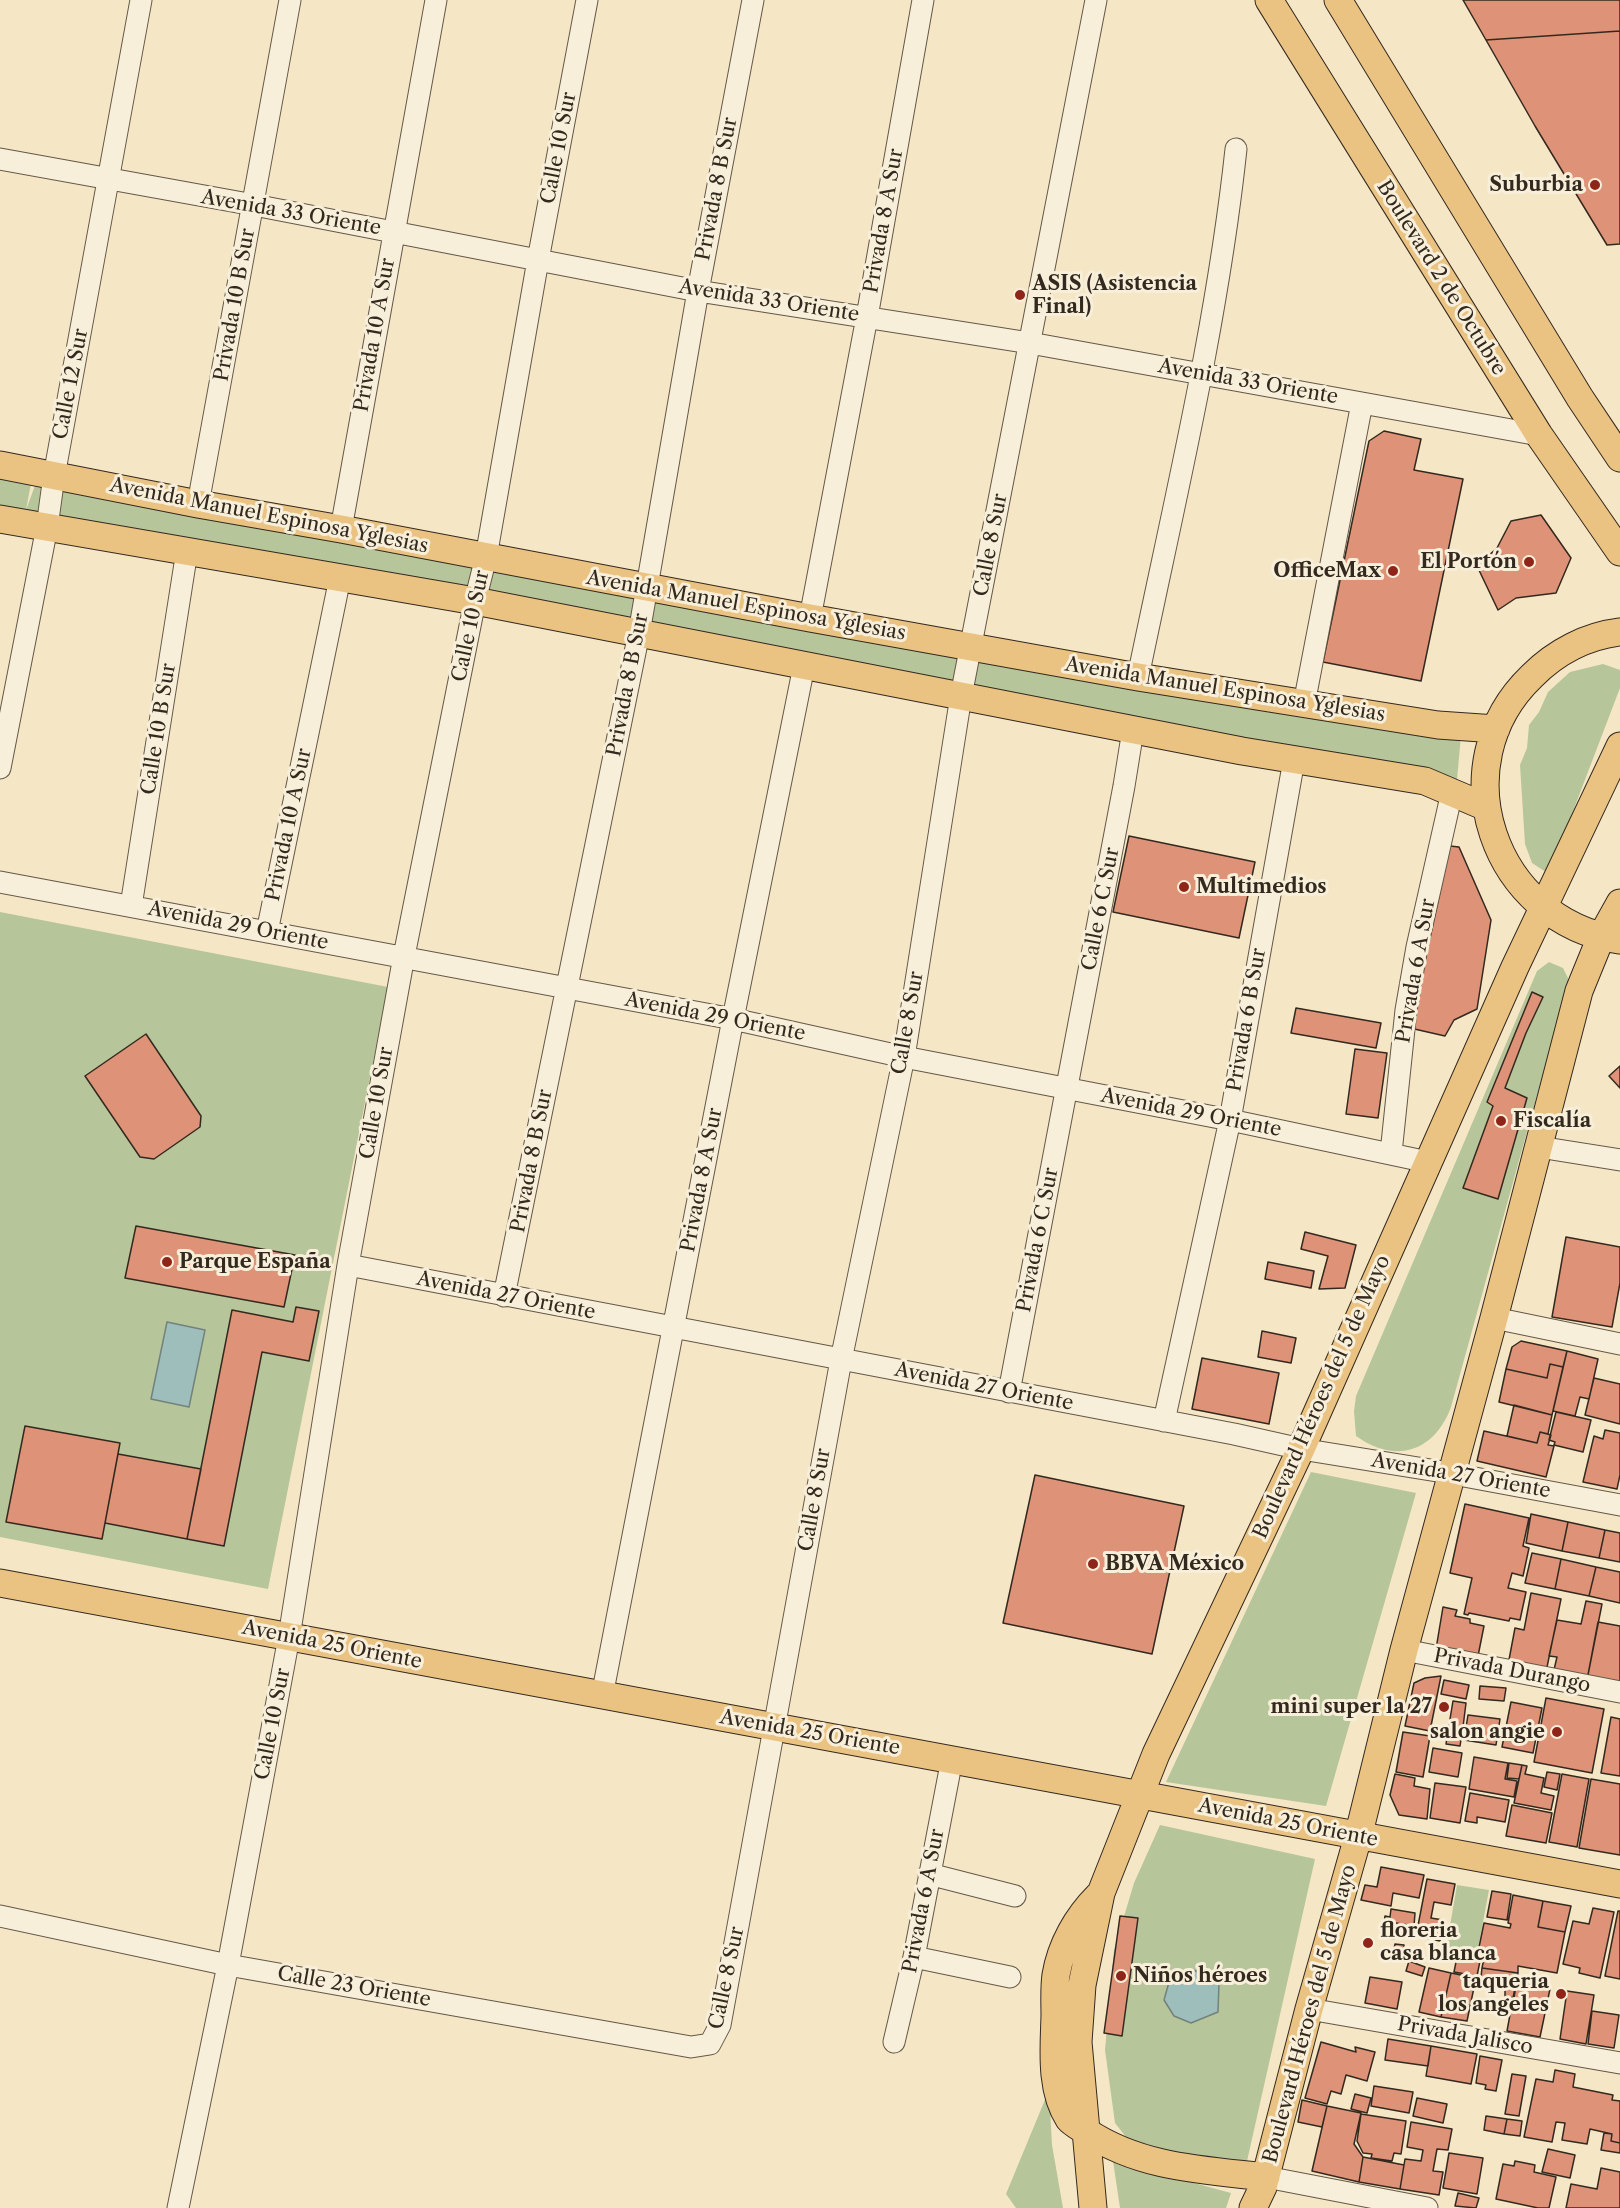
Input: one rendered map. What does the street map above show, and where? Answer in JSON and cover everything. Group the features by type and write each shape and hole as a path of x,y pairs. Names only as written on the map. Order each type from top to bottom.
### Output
{"main road":[{"name":"Boulevard 2 de Octubre","path":"1269,0 1539,435 1620,552"},
{"path":"1338,0 1580,398 1620,458"},
{"name":"Avenida Manuel Espinosa Yglesias","path":"0,465 198,504 1138,677 1438,725 1496,729"},
{"path":"0,519 475,601 1133,730 1294,760 1425,781 1486,807"},
{"path":"1611,938 1573,926 1544,908 1522,888 1505,863 1493,836 1486,807 1486,767 1496,729 1521,686 1545,663 1574,645 1606,634 1620,632"},
{"name":"Boulevard Héroes del 5 de Mayo","path":"1087,2132 1070,2120 1058,2093 1053,2052 1056,1975 1068,1936 1083,1911 1101,1893 1156,1754 1301,1449 1515,967 1620,746"},
{"name":"Boulevard Héroes del 5 de Mayo","path":"1260,2195 1309,2009 1358,1837 1404,1650 1579,991 1611,938 1620,903"},
{"name":"Avenida 25 Oriente","path":"0,1583 1620,1884"},
{"path":"1087,2132 1126,2154 1200,2171 1260,2195"},
{"path":"1087,2132 1093,2208"}],"street":[{"name":"Calle 12 Sur","path":"0,768 47,527 54,476 141,0"},
{"name":"Privada 10 B Sur","path":"198,504 290,0"},
{"name":"Privada 10 A Sur","path":"341,529 435,0"},
{"name":"Calle 10 Sur","path":"178,2208 228,1965 289,1637 348,1265 404,956 475,601 486,557 538,260 587,0"},
{"name":"Privada 8 B Sur","path":"504,1296 639,633 698,291 753,0"},
{"name":"Privada 8 A Sur","path":"810,618 867,317 923,0"},
{"name":"Calle 8 Sur","path":"710,2044 720,2025 841,1360 904,1057 961,696 1096,0"},
{"path":"1138,677 1201,373 1229,214 1236,149"},
{"name":"Avenida 33 Oriente","path":"0,159 254,205 698,291 1030,343 1539,435"},
{"path":"1304,704 1362,403"},
{"name":"Calle 10 B Sur","path":"131,906 187,551"},
{"name":"Privada 10 A Sur","path":"267,932 340,578"},
{"name":"Privada 8 A Sur","path":"602,1695 804,666"},
{"name":"Calle 6 C Sur","path":"1067,1088 1133,730"},
{"name":"Privada 6 B Sur","path":"1164,1421 1230,1120 1294,760"},
{"name":"Privada 6 A Sur","path":"1391,1153 1408,1000 1452,792"},
{"name":"Avenida 29 Oriente","path":"0,882 733,1019 904,1057 1230,1120 1428,1162"},
{"name":"Privada 6 C Sur","path":"1010,1392 1067,1088"},
{"path":"1539,1147 1620,1160"},
{"name":"Avenida 27 Oriente","path":"348,1265 1301,1449 1620,1505"},
{"path":"1494,1318 1620,1344"},
{"name":"Privada Durango","path":"1404,1650 1620,1692"},
{"name":"Privada 6 A Sur","path":"894,2042 914,1957 952,1759"},
{"path":"929,1874 1015,1896"},
{"name":"Calle 23 Oriente","path":"0,1916 228,1965 691,2047 710,2044"},
{"path":"914,1957 1011,1977"},
{"name":"Privada Jalisco","path":"1309,2009 1620,2063"},
{"path":"1260,2195 1427,2208"}],"green space":[{"path":"0,472 32,478 26,510 37,480 962,652 955,690 0,512"},
{"path":"979,654 1461,735 1457,780 971,694"},
{"path":"1603,664 1620,670 1620,688 1549,874 1532,863 1525,844 1520,765 1527,748 1529,725 1539,712 1548,692 1570,672"},
{"name":"Parque España","path":"0,912 388,987 268,1589 0,1537"},
{"path":"1549,962 1563,968 1568,983 1451,1407 1435,1434 1424,1443 1412,1449 1385,1450 1356,1436 1354,1411 1356,1396 1537,971"},
{"path":"1311,1472 1416,1493 1326,1806 1166,1782"},
{"path":"1160,1825 1315,1859 1245,2170 1145,2147 1126,2137 1115,2123 1105,2050 1114,1950 1134,1883"},
{"path":"1457,1885 1489,1890 1477,1954 1446,1949"},
{"path":"1049,2090 1052,2145 1063,2208 1016,2208 1006,2194"},
{"path":"1113,2161 1231,2193 1226,2208 1120,2208"}],"water":[{"path":"167,1322 205,1330 189,1407 151,1399"},
{"path":"1192,1969 1219,1983 1218,2012 1191,2023 1174,2016 1164,2000 1169,1982"}],"building":[{"path":"1463,0 1620,0 1620,31 1486,40"},
{"name":"Suburbia","path":"1620,31 1620,244 1607,245 1486,40"},
{"name":"OfficeMax","path":"1384,431 1421,439 1414,470 1463,479 1421,681 1323,662 1369,441"},
{"path":"1541,515 1571,558 1556,593 1516,598 1498,610 1477,566 1497,548 1511,521"},
{"name":"Multimedios","path":"1129,836 1255,862 1239,938 1113,912"},
{"path":"1450,846 1459,847 1491,920 1477,1009 1454,1020 1445,1036 1410,1028"},
{"path":"1532,992 1543,997 1526,1033 1505,1088 1527,1098 1498,1199 1463,1188 1493,1106 1487,1102"},
{"path":"1296,1008 1381,1023 1376,1048 1291,1033"},
{"path":"146,1034 201,1116 200,1127 154,1159 140,1157 85,1076"},
{"path":"1355,1049 1387,1053 1378,1118 1346,1114"},
{"path":"1620,1066 1620,1088 1609,1076"},
{"path":"136,1226 295,1255 284,1307 125,1278"},
{"path":"1305,1232 1356,1245 1345,1288 1319,1289 1328,1256 1301,1249"},
{"path":"1566,1237 1620,1247 1620,1283 1612,1327 1552,1317"},
{"path":"1268,1262 1314,1271 1311,1288 1265,1279"},
{"path":"296,1307 319,1311 309,1361 262,1352 224,1546 187,1539 232,1310 293,1322"},
{"path":"1262,1331 1296,1338 1291,1363 1258,1357"},
{"path":"1521,1341 1567,1351 1563,1367 1550,1364 1547,1378 1506,1369 1512,1347"},
{"path":"1567,1351 1598,1359 1589,1399 1580,1397 1575,1416 1553,1411"},
{"path":"1202,1358 1279,1373 1269,1424 1192,1409"},
{"path":"1550,1364 1563,1367 1552,1415 1499,1402 1506,1369 1547,1378"},
{"path":"1594,1378 1620,1384 1620,1424 1585,1415"},
{"path":"1514,1405 1552,1415 1548,1434 1540,1432 1537,1443 1507,1436"},
{"path":"1556,1412 1591,1420 1583,1452 1554,1445 1555,1442 1549,1440"},
{"path":"25,1426 120,1443 102,1539 6,1522"},
{"path":"1605,1430 1620,1433 1620,1475 1617,1489 1583,1482 1594,1436 1603,1439"},
{"path":"1484,1431 1537,1443 1540,1432 1551,1435 1548,1445 1554,1446 1546,1477 1477,1461"},
{"path":"118,1454 201,1469 187,1539 105,1523"},
{"name":"BBVA México","path":"1035,1475 1184,1506 1152,1654 1003,1623"},
{"path":"1465,1504 1529,1518 1523,1546 1529,1548 1523,1576 1512,1573 1508,1588 1526,1592 1520,1620 1510,1618 1509,1621 1464,1614 1472,1578 1450,1573"},
{"path":"1531,1514 1568,1522 1562,1551 1526,1543"},
{"path":"1568,1522 1605,1530 1599,1558 1562,1551"},
{"path":"1605,1530 1620,1533 1620,1562 1599,1558"},
{"path":"1532,1553 1561,1559 1555,1589 1525,1583"},
{"path":"1561,1559 1596,1567 1589,1596 1555,1589"},
{"path":"1596,1567 1620,1572 1620,1603 1589,1596"},
{"path":"1531,1593 1561,1599 1546,1672 1508,1665 1515,1628 1524,1630"},
{"path":"1586,1601 1602,1604 1587,1680 1553,1674 1557,1657 1549,1656 1557,1620 1581,1624"},
{"path":"1443,1607 1457,1610 1455,1616 1470,1619 1470,1623 1484,1626 1478,1656 1436,1649"},
{"path":"1598,1622 1620,1626 1620,1687 1587,1680"},
{"path":"1441,1676 1430,1731 1405,1726 1414,1683 1425,1678"},
{"path":"1444,1680 1469,1685 1466,1699 1441,1694"},
{"path":"1480,1686 1506,1688 1504,1701 1479,1699"},
{"path":"1546,1698 1604,1709 1592,1773 1534,1762"},
{"path":"1453,1701 1466,1703 1463,1727 1449,1725"},
{"path":"1511,1702 1542,1708 1533,1753 1502,1747"},
{"path":"1468,1715 1500,1719 1496,1745 1464,1740"},
{"path":"1611,1717 1620,1719 1620,1776 1601,1773"},
{"path":"1449,1725 1463,1727 1460,1746 1446,1744"},
{"path":"1403,1732 1430,1736 1423,1777 1396,1772"},
{"path":"1433,1748 1462,1753 1458,1777 1429,1772"},
{"path":"1474,1757 1508,1763 1505,1779 1517,1781 1514,1797 1469,1789"},
{"path":"1509,1763 1522,1765 1519,1779 1507,1778"},
{"path":"1522,1765 1527,1766 1525,1774 1544,1778 1541,1793 1554,1796 1551,1810 1514,1803"},
{"path":"1547,1772 1560,1774 1557,1790 1544,1787"},
{"path":"1395,1774 1415,1778 1414,1786 1430,1789 1427,1819 1399,1815 1390,1795"},
{"path":"1562,1774 1589,1779 1577,1847 1549,1842"},
{"path":"1591,1779 1620,1784 1620,1855 1579,1848"},
{"path":"1435,1783 1466,1787 1460,1823 1430,1818"},
{"path":"1470,1793 1509,1800 1505,1822 1477,1817 1477,1823 1465,1821"},
{"path":"1512,1805 1552,1813 1546,1843 1506,1836"},
{"path":"1381,1867 1424,1875 1419,1898 1393,1893 1391,1906 1361,1900 1365,1885 1377,1887"},
{"path":"1427,1879 1455,1884 1451,1905 1434,1902 1431,1918 1443,1920 1440,1941 1416,1936"},
{"path":"1492,1891 1511,1894 1507,1920 1487,1917"},
{"path":"1513,1895 1543,1901 1538,1927 1565,1932 1557,1973 1518,1966 1518,1973 1482,1968 1484,1958 1477,1957 1484,1923 1510,1928 1511,1924 1508,1923"},
{"path":"1543,1901 1571,1906 1565,1932 1538,1927"},
{"path":"1593,1908 1614,1912 1600,1978 1579,1973 1580,1968 1563,1964 1573,1921 1589,1924"},
{"path":"1391,1909 1415,1913 1414,1926 1396,1923 1394,1939 1382,1937 1385,1916 1390,1917"},
{"path":"1618,1911 1620,1911 1620,1979 1605,1976"},
{"path":"1120,1916 1138,1918 1122,2036 1104,2033"},
{"path":"1395,1944 1404,1945 1403,1956 1393,1954"},
{"path":"1457,1957 1480,1961 1477,1976 1454,1972"},
{"path":"1409,1961 1425,1967 1422,1976 1406,1971"},
{"path":"1429,1968 1451,1973 1441,2017 1419,2012"},
{"path":"1482,1968 1518,1973 1514,1998 1505,1996 1505,1990 1480,1986"},
{"path":"1451,1973 1476,1978 1467,2021 1441,2017"},
{"path":"1370,1977 1402,1982 1397,2009 1365,2003"},
{"path":"1516,1982 1550,1989 1540,2037 1507,2031"},
{"path":"1567,1991 1594,1995 1586,2044 1560,2039"},
{"path":"1592,2011 1619,2015 1614,2048 1588,2044"},
{"path":"1388,2039 1431,2046 1428,2066 1385,2060"},
{"path":"1321,2042 1356,2052 1355,2047 1375,2052 1367,2081 1346,2075 1341,2094 1331,2091 1327,2104 1305,2098"},
{"path":"1431,2046 1477,2054 1471,2084 1426,2076"},
{"path":"1480,2056 1502,2060 1496,2091 1485,2089 1486,2085 1476,2083"},
{"path":"1555,2070 1575,2074 1573,2087 1613,2095 1612,2100 1620,2101 1620,2143 1611,2141 1612,2134 1590,2129 1587,2144 1562,2140 1565,2123 1556,2122 1552,2142 1524,2137 1536,2079 1553,2082"},
{"path":"1512,2074 1526,2076 1519,2116 1505,2114"},
{"path":"1374,2086 1413,2092 1409,2113 1371,2106"},
{"path":"1355,2094 1371,2098 1367,2113 1351,2109"},
{"path":"1417,2098 1447,2104 1443,2123 1413,2116"},
{"path":"1302,2100 1327,2106 1322,2127 1298,2122"},
{"path":"1327,2106 1361,2113 1354,2144 1363,2157 1359,2182 1312,2171"},
{"path":"1361,2114 1406,2121 1401,2154 1394,2153 1392,2161 1371,2158 1372,2154 1363,2153 1357,2141"},
{"path":"1486,2116 1507,2119 1504,2134 1484,2130"},
{"path":"1507,2119 1522,2121 1520,2136 1504,2134"},
{"path":"1411,2122 1452,2129 1448,2150 1437,2149 1433,2171 1443,2172 1439,2195 1400,2189 1405,2159 1421,2161 1423,2150 1407,2147"},
{"path":"1604,2133 1612,2134 1611,2141 1620,2143 1620,2153 1601,2150"},
{"path":"1548,2149 1575,2155 1570,2178 1542,2172"},
{"path":"1449,2153 1483,2158 1477,2194 1443,2188"},
{"path":"1363,2157 1404,2165 1400,2189 1359,2182"},
{"path":"1515,2161 1535,2165 1534,2172 1556,2177 1549,2208 1538,2208 1496,2199 1503,2164 1514,2166"},
{"path":"1601,2168 1620,2172 1620,2208 1566,2208 1571,2184 1597,2189"},
{"path":"1458,2193 1479,2198 1476,2208 1455,2206"}],"place":[{"name":"Suburbia","path":"1595,185"},
{"name":"ASIS (Asistencia Final)","path":"1020,295"},
{"name":"El Portón","path":"1529,562"},
{"name":"OfficeMax","path":"1393,571"},
{"name":"Multimedios","path":"1184,887"},
{"name":"Fiscalía","path":"1501,1121"},
{"name":"Parque España","path":"167,1262"},
{"name":"BBVA México","path":"1093,1564"},
{"name":"mini super la 27","path":"1444,1707"},
{"name":"salon angie","path":"1557,1732"},
{"name":"floreria casa blanca","path":"1368,1943"},
{"name":"Niños héroes","path":"1121,1976"},
{"name":"taqueria los angeles","path":"1561,1994"}]}
